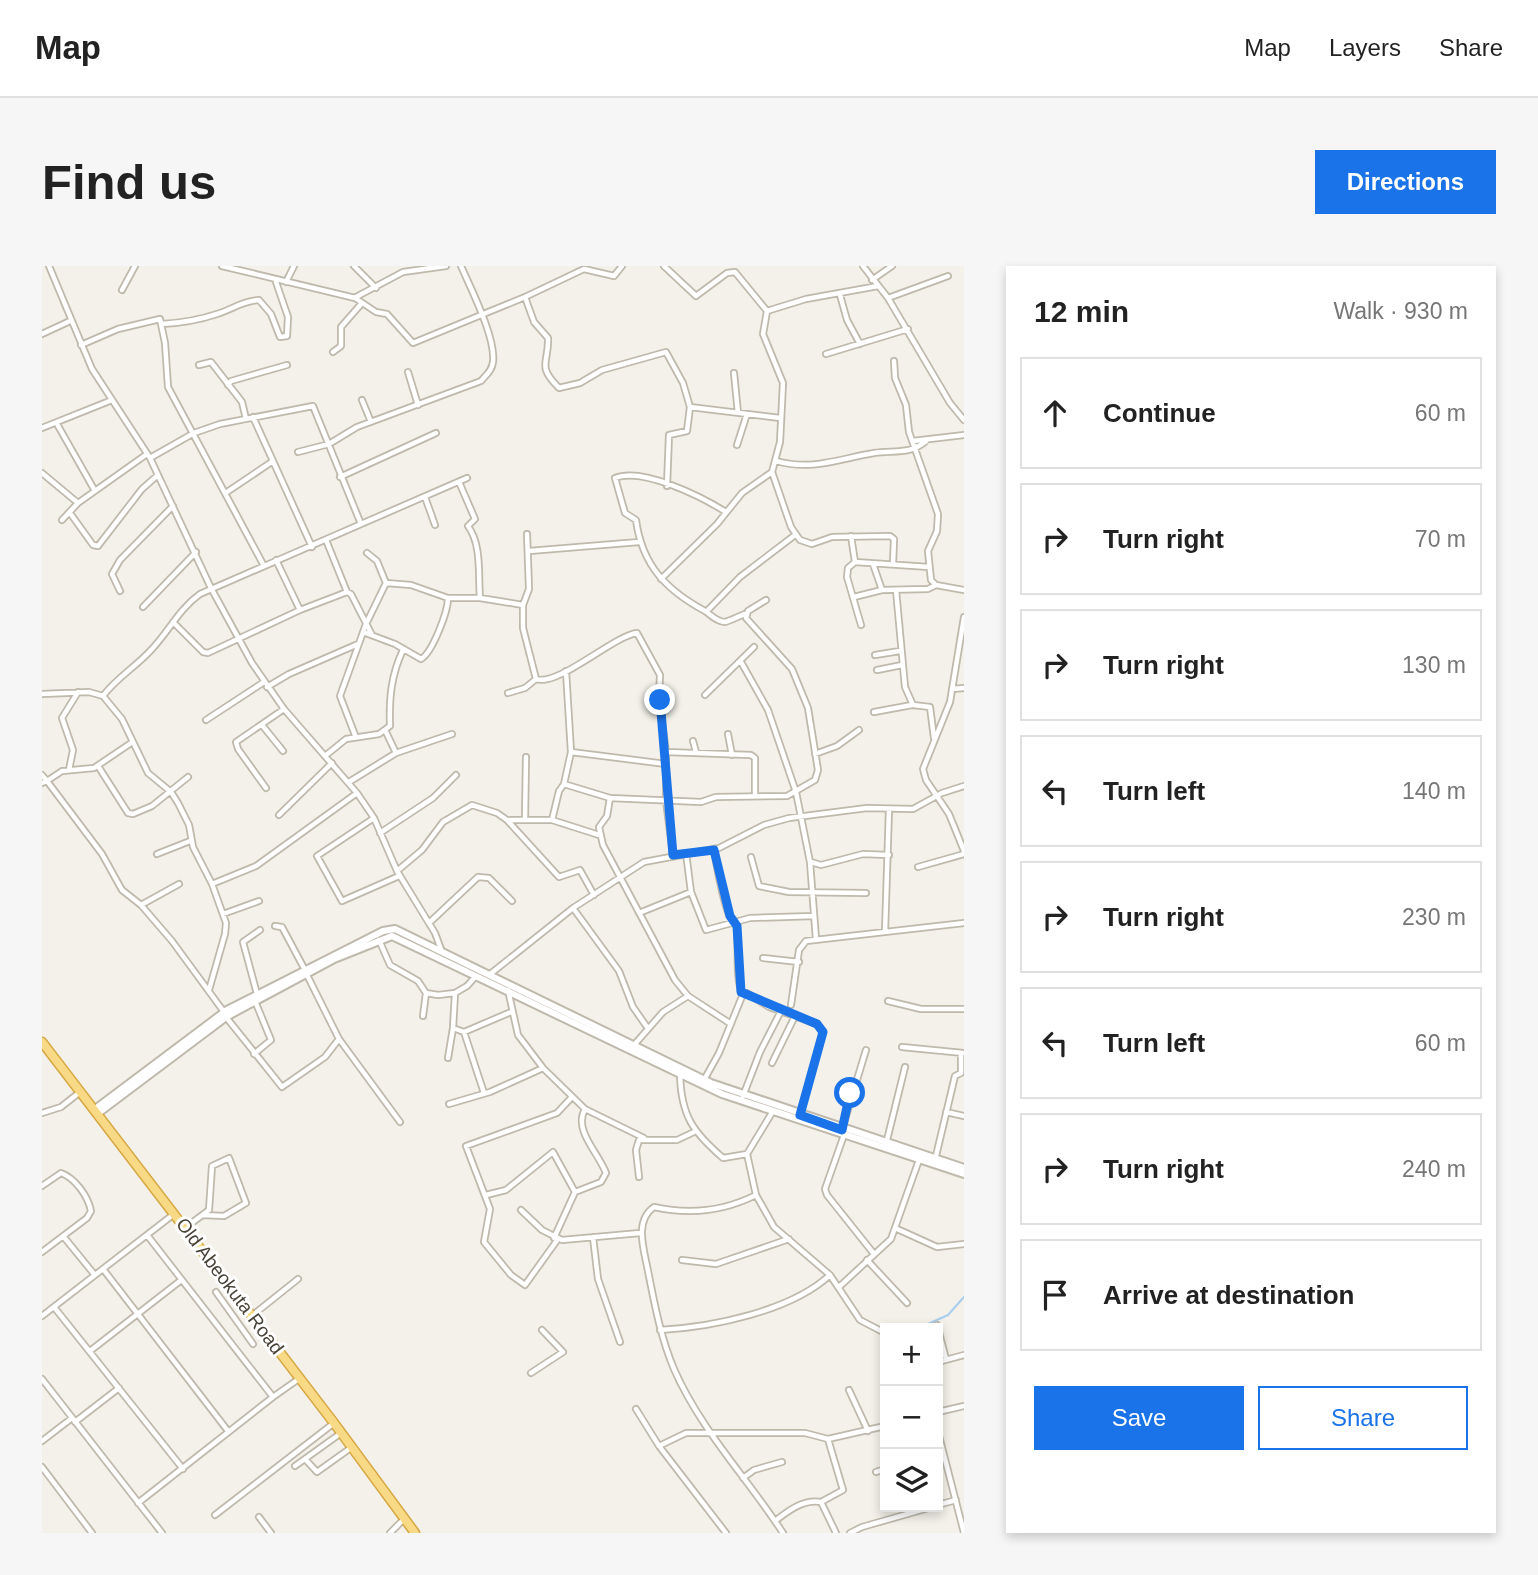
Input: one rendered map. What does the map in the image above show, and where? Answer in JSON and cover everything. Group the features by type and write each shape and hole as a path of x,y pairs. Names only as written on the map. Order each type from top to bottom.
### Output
{"highway":[{"name":"Old Abeokuta Road","path":"42,1042 342,1432 415,1533"}],"street":[{"path":"49,266 80,345 149,456 238,640 284,709 349,782 374,818 398,874 429,923 442,952"},
{"path":"122,290 135,266"},
{"path":"222,266 355,298 387,314 411,342 481,316 584,269 614,276 622,266"},
{"path":"286,282 294,266"},
{"path":"354,266 376,288"},
{"path":"355,298 403,272 446,266"},
{"path":"298,452 329,444 371,422 481,381 490,371 493,362 491,340 461,266"},
{"path":"661,579 742,493 772,472 776,461 783,383 763,334 767,311 735,272 727,273 696,296 664,266"},
{"path":"863,266 888,298 950,403 964,420"},
{"path":"872,279 892,266"},
{"path":"888,298 948,275"},
{"path":"162,324 206,317 239,303 259,300 271,314 280,337 287,336 288,317 276,281"},
{"path":"858,291 861,285"},
{"path":"767,311 818,295 840,295 878,286"},
{"path":"840,295 847,320 860,344"},
{"path":"525,297 534,322 548,338 543,361 545,372 559,388 580,383 602,370 666,352 683,383 690,407 687,431 668,435 667,486"},
{"path":"333,352 342,344 341,327 362,303"},
{"path":"80,345 152,319 160,319 168,387 227,492 264,566"},
{"path":"42,334 70,321"},
{"path":"825,354 908,329"},
{"path":"894,361 913,441 938,514 937,531 928,551 933,586"},
{"path":"199,365 211,362 242,402 246,419"},
{"path":"228,385 231,381 286,365"},
{"path":"408,372 418,405"},
{"path":"734,373 738,413"},
{"path":"42,429 112,400"},
{"path":"362,400 371,422"},
{"path":"62,520 78,503 149,456 194,433 253,417 313,406 360,524"},
{"path":"690,407 780,418"},
{"path":"737,444 747,414"},
{"path":"253,417 312,547"},
{"path":"57,424 95,492"},
{"path":"340,477 436,433"},
{"path":"913,441 964,435"},
{"path":"776,461 802,466 839,463 872,453 917,449 926,441"},
{"path":"227,492 273,461"},
{"path":"772,472 795,535 812,544 851,536 893,537 893,564"},
{"path":"42,473 78,503"},
{"path":"70,513 93,545 98,546 142,489 158,475"},
{"path":"726,513 700,496 642,475 615,478 625,513 636,520 639,542 647,561 661,579 685,601 725,622 745,614 766,600"},
{"path":"103,696 115,679 153,648 185,605 211,588 312,547 467,478"},
{"path":"459,482 475,519 468,526 474,533 479,562 480,598"},
{"path":"425,497 435,525"},
{"path":"120,591 112,574 120,560 173,506"},
{"path":"527,534 529,589 523,605 523,628 536,679"},
{"path":"706,612 740,577 795,535"},
{"path":"851,536 853,562 847,577 861,625"},
{"path":"326,540 347,593 351,594 372,635"},
{"path":"529,551 639,542"},
{"path":"143,607 196,552"},
{"path":"355,735 355,727 340,696 366,624 386,583 377,561 367,553"},
{"path":"276,560 300,610"},
{"path":"853,562 929,567"},
{"path":"873,565 881,590"},
{"path":"386,583 411,585 448,598 480,598 523,605"},
{"path":"855,597 881,590 933,586 964,590"},
{"path":"896,590 905,687 913,705"},
{"path":"173,622 205,654 300,610 347,593"},
{"path":"363,632 421,659 425,657 446,614 448,598"},
{"path":"564,784 610,798 701,802 716,797 778,797 796,792 818,776 808,708 792,669 745,614"},
{"path":"918,867 964,853 962,837 935,797 923,769 934,739 943,725 964,617"},
{"path":"508,693 525,688 536,679 545,680 566,671 637,634 660,675 659,697 666,752 666,801 673,855"},
{"path":"206,720 266,685 359,644"},
{"path":"705,695 754,648"},
{"path":"325,756 355,735 386,731 390,726 391,687 403,650"},
{"path":"875,655 900,651"},
{"path":"741,662 757,685 768,710 796,792 810,862 816,939"},
{"path":"877,670 902,665"},
{"path":"552,820 572,752 566,671"},
{"path":"952,689 964,688"},
{"path":"69,770 73,750 62,718 78,692"},
{"path":"42,694 78,692 103,696 122,719 131,743 148,773 171,792 189,825 190,841 212,884 223,914 225,934 209,990"},
{"path":"874,712 913,705 930,707 934,739"},
{"path":"266,788 237,749 236,742 284,709"},
{"path":"262,724 283,751"},
{"path":"815,754 837,746 859,730"},
{"path":"386,731 396,753"},
{"path":"349,782 396,753 452,734"},
{"path":"727,734 732,755"},
{"path":"693,741 696,752"},
{"path":"44,782 57,773 69,770 86,771 98,766 131,743"},
{"path":"572,752 666,764"},
{"path":"666,752 755,758 755,796"},
{"path":"525,819 526,757"},
{"path":"279,815 332,763"},
{"path":"98,766 130,814 152,806 188,777"},
{"path":"42,775 44,782 102,854 122,891 141,905 209,990 279,1087 284,1087 325,1057 339,1039"},
{"path":"380,833 433,798 456,775"},
{"path":"489,975 573,908 644,862 714,850 764,825 867,808 913,809 964,786"},
{"path":"212,884 256,866 357,793"},
{"path":"610,798 607,816 599,827 599,835 639,913 675,980 688,996 731,1024"},
{"path":"374,818 317,856 342,901 398,874 422,850 443,822 472,804 507,820 559,877 580,870 594,895"},
{"path":"885,932 889,809"},
{"path":"507,820 552,820 599,835"},
{"path":"157,854 190,841"},
{"path":"714,850 732,920 737,926 741,972 738,984 743,994 817,1024 823,1032 800,1115"},
{"path":"686,853 691,892 706,930 732,920 814,916"},
{"path":"810,862 821,865 863,854 889,855"},
{"path":"751,857 758,886 813,892 866,893"},
{"path":"429,923 478,877 489,878 512,901"},
{"path":"141,905 179,884"},
{"path":"639,913 691,892"},
{"path":"223,914 259,901"},
{"path":"573,908 619,971 633,1007 647,1027"},
{"path":"791,1004 801,945 816,939 844,939 964,923"},
{"path":"275,926 282,927 339,1039 400,1122"},
{"path":"306,973 389,929 401,931 704,1080 919,1160 964,1174"},
{"path":"254,1054 271,1040 256,997 243,942 260,930"},
{"path":"96,1112 225,1014 378,939 396,937 680,1074 773,1111 964,1168"},
{"path":"378,939 390,965 418,981 426,993 431,995 455,993 467,986 477,975"},
{"path":"763,958 799,962"},
{"path":"508,990 511,1012 522,1042 543,1068 584,1109 643,1138 677,1140 694,1132"},
{"path":"423,1016 426,993"},
{"path":"447,1058 453,1028 455,993"},
{"path":"704,1080 743,994"},
{"path":"634,1045 647,1027 688,996"},
{"path":"888,1001 909,1008 964,1009"},
{"path":"743,1096 760,1052 782,1011"},
{"path":"453,1028 464,1032 511,1012"},
{"path":"772,1063 795,1016"},
{"path":"464,1032 484,1093"},
{"path":"902,1047 963,1053 961,1073 955,1076 935,1160"},
{"path":"866,1050 825,1189 874,1254"},
{"path":"886,1144 905,1067"},
{"path":"449,1104 484,1093 543,1068"},
{"path":"680,1074 684,1106 694,1132 723,1158 747,1154"},
{"path":"42,1113 61,1107 80,1092"},
{"path":"572,1097 553,1114 468,1143 468,1159 486,1195 490,1216 484,1242 511,1275 526,1286 556,1239 575,1192 601,1182 606,1173 581,1127 584,1109"},
{"path":"773,1111 747,1154 756,1195 774,1227 830,1275 860,1320 880,1330"},
{"path":"946,1112 964,1116"},
{"path":"639,1177 636,1150 639,1140 643,1138"},
{"path":"486,1195 506,1190 553,1152 575,1192"},
{"path":"185,1228 212,1205 212,1166 229,1158 246,1203 223,1216 203,1215"},
{"path":"839,1287 891,1239 919,1160"},
{"path":"42,1186 61,1173 65,1174 83,1192 91,1207 87,1218 42,1252"},
{"path":"756,1195 735,1206 686,1212 654,1207 649,1211 640,1233 660,1330 675,1371 713,1435 783,1533"},
{"path":"521,1210 556,1239 640,1233"},
{"path":"42,1316 174,1214"},
{"path":"895,1228 937,1247 964,1244"},
{"path":"147,1235 180,1281 273,1397"},
{"path":"63,1236 94,1274"},
{"path":"593,1237 598,1279 620,1342"},
{"path":"682,1260 716,1264 790,1239"},
{"path":"867,1260 907,1303"},
{"path":"103,1269 229,1431"},
{"path":"660,1330 690,1328 779,1304 815,1289 830,1275"},
{"path":"252,1316 298,1279"},
{"path":"90,1351 180,1281"},
{"path":"216,1292 253,1343"},
{"path":"229,1309 240,1300"},
{"path":"54,1307 183,1469"},
{"path":"531,1373 563,1352 542,1330"},
{"path":"943,1348 946,1359"},
{"path":"943,1360 964,1355"},
{"path":"138,1503 300,1378"},
{"path":"42,1379 162,1533"},
{"path":"42,1441 119,1388"},
{"path":"849,1390 868,1431"},
{"path":"943,1411 964,1406"},
{"path":"636,1409 659,1446 726,1533"},
{"path":"215,1515 334,1423"},
{"path":"659,1446 686,1433 804,1433 828,1439 880,1427"},
{"path":"295,1466 342,1432"},
{"path":"775,1521 793,1508 813,1500 821,1502 843,1490 828,1439"},
{"path":"305,1459 317,1472 353,1447"},
{"path":"942,1449 964,1533"},
{"path":"743,1478 754,1469 782,1462"},
{"path":"42,1467 92,1533"},
{"path":"876,1472 880,1471"},
{"path":"943,1504 956,1500"},
{"path":"821,1502 836,1533"},
{"path":"850,1533 903,1512"},
{"path":"260,1517 271,1533"},
{"path":"390,1533 405,1519"}],"waterway":[{"path":"930,1323 948,1315 964,1297"}],"route":[{"path":"660,700 666,752 666,801 673,855 714,850 730,916 737,926 737,951 741,972 738,984 741,992 753,996 769,1007 817,1024 823,1032 812,1082 800,1115 842,1130 850,1093"}]}
